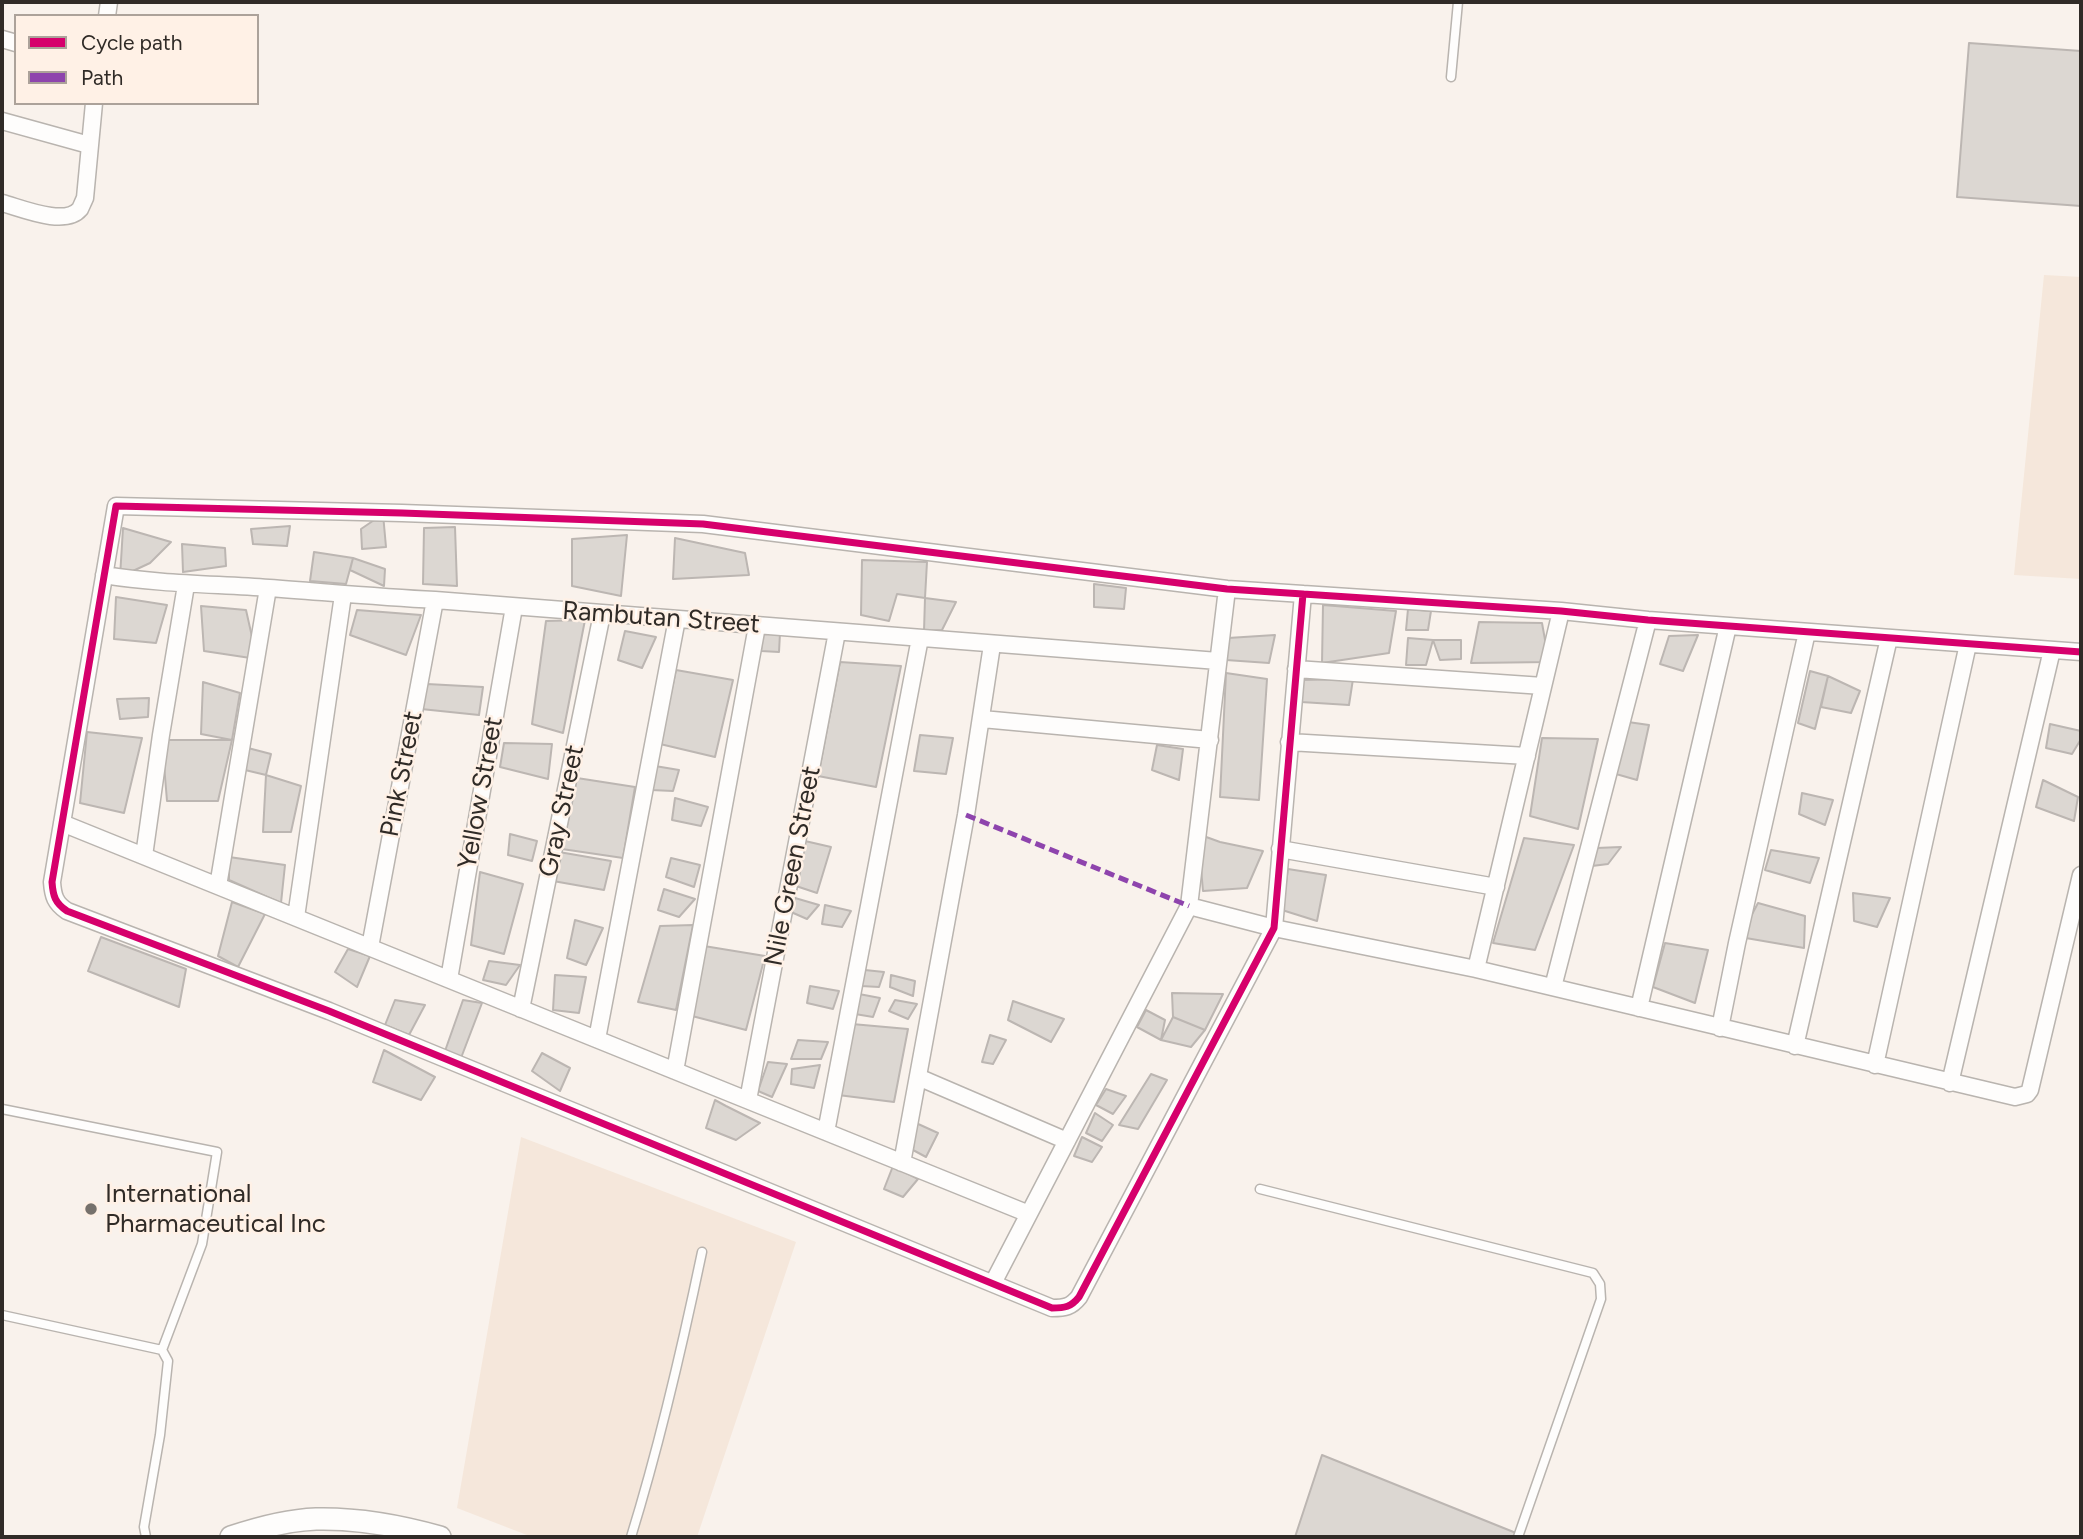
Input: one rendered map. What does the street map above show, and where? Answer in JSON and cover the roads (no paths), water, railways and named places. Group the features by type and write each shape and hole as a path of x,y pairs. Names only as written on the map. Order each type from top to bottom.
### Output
{"street":[{"path":"2,203 62,217 73,215 80,208 85,198 94,105"},
{"path":"2,121 89,145"},
{"path":"1303,594 1274,928 1079,1297 1064,1308 1052,1308 342,1016 66,911 58,905 54,897 52,882 116,506 702,524 1227,589 1303,594 1561,611 1648,620 2081,652"},
{"name":"Rambutan Street","path":"104,575 186,585 435,600 1218,661"},
{"path":"144,856 160,735 186,585"},
{"path":"218,886 268,588"},
{"path":"992,1283 1189,906 1227,589"},
{"path":"296,917 344,595"},
{"name":"Pink Street","path":"370,947 435,600"},
{"name":"Yellow Street","path":"449,979 514,607"},
{"path":"1476,969 1561,611"},
{"name":"Gray Street","path":"521,1009 602,614"},
{"path":"597,1039 677,619"},
{"path":"1553,987 1648,620"},
{"path":"675,1071 757,626"},
{"path":"1639,1008 1728,626"},
{"name":"Nile Green Street","path":"748,1100 837,632"},
{"path":"1720,1028 1807,632"},
{"path":"825,1132 920,638"},
{"path":"1796,1046 1889,638"},
{"path":"1875,1065 1968,644"},
{"path":"902,1163 982,719 992,645"},
{"path":"1950,1083 2052,650"},
{"path":"1296,668 1543,686"},
{"path":"982,719 1210,740"},
{"path":"1289,742 1527,756"},
{"path":"62,823 1029,1214"},
{"path":"1280,849 1496,887"},
{"path":"1189,906 1274,928 1476,969 2015,1097 2027,1094 2030,1090 2081,875"},
{"path":"918,1077 1067,1141"},
{"path":"231,1537 279,1524 316,1519 356,1521 415,1530 440,1537"}],"lane":[{"path":"1451,77 1458,2"},
{"path":"2,1109 217,1152 202,1244 162,1350"},
{"path":"1260,1189 1593,1273 1600,1283 1601,1299 1518,1537"},
{"path":"631,1537 681,1354 702,1252"},
{"path":"2,1315 162,1350 168,1361 160,1435 144,1527 146,1537"}],"place":[{"name":"International Pharmaceutical Inc","path":"91,1209"}]}
